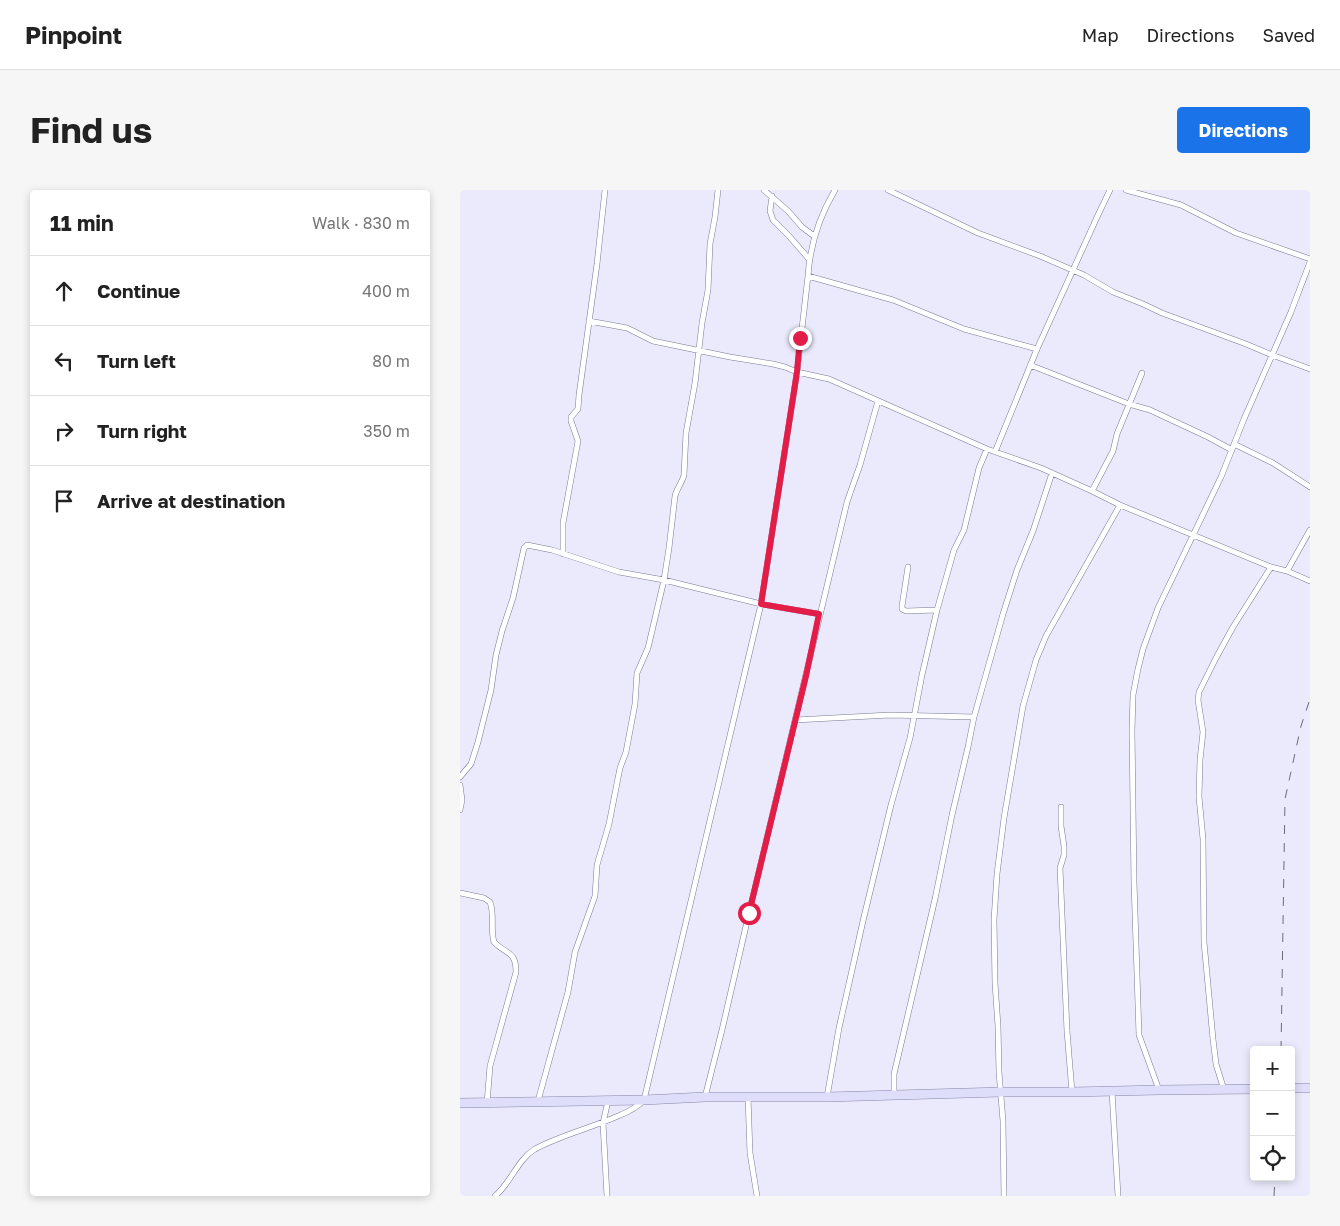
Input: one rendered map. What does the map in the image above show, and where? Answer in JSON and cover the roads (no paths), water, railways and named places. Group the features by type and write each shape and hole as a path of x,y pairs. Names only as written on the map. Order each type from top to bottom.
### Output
{"main road":[{"path":"1295,1088 1310,1088"},
{"path":"460,1103 1001,1092 1250,1090"}],"street":[{"path":"563,554 563,523 578,441 571,421 573,414 578,409 605,190"},
{"path":"538,1102 568,992 575,952 595,896 597,865 609,824 620,768 626,752 636,704 637,673 648,648 664,580 676,489 683,481 684,475 686,433 708,290 710,244 718,190"},
{"path":"764,190 788,211 802,227 814,236"},
{"path":"495,1196 502,1190 517,1167 533,1150 562,1137 603,1123 635,1108 644,1100 761,604 797,372 809,259 814,236 823,210 835,190"},
{"path":"888,190 978,233 1084,275 1114,292 1162,313 1310,370"},
{"path":"995,452 1037,349 1110,190"},
{"path":"1126,190 1181,205 1236,233 1310,260 1291,312 1221,477 1158,608 1143,649 1134,694 1132,731 1134,882 1139,1035 1159,1090"},
{"path":"772,196 770,211 773,220 809,259"},
{"path":"808,276 893,300 964,329 1037,349"},
{"path":"589,320 627,328 653,340 785,366 797,372 829,379 987,449 1052,473 1120,505 1310,581"},
{"path":"1030,365 1129,404 1150,410 1232,450"},
{"path":"1092,491 1112,451 1142,373"},
{"path":"705,1097 819,614 847,502 860,465 878,400"},
{"path":"1234,444 1273,463 1310,487"},
{"path":"827,1097 839,1028 863,921 891,805 910,738 937,610 954,550 964,530 979,468 987,449"},
{"path":"894,1095 894,1074 935,899 974,717 1005,605 1052,473"},
{"path":"1004,1196 1003,1121 995,983 994,920 997,874 1004,818 1023,706 1036,660 1046,636 1120,505"},
{"path":"1287,571 1310,530"},
{"path":"460,777 471,764 478,742 491,690 502,631 513,598 524,548 529,544 619,572 664,580 761,604 819,614"},
{"path":"908,567 902,609 906,611 937,610"},
{"path":"1224,1090 1216,1064 1204,942 1203,839 1200,797 1200,760 1203,732 1198,700 1199,692 1220,650 1271,567"},
{"path":"795,720 890,715 974,717"},
{"path":"460,785 462,800 460,810"},
{"path":"1061,807 1064,855 1060,864 1060,877 1072,1092"},
{"path":"460,893 484,898 490,902 494,942 512,955 516,964 516,972 490,1066 487,1103"},
{"path":"1112,1091 1118,1196"},
{"path":"748,1097 750,1153 757,1196"},
{"path":"607,1196 603,1123 608,1101"}],"railway":[{"path":"1281,1046 1285,799 1301,726 1310,699"},
{"path":"1274,1196 1275,1181"}]}
